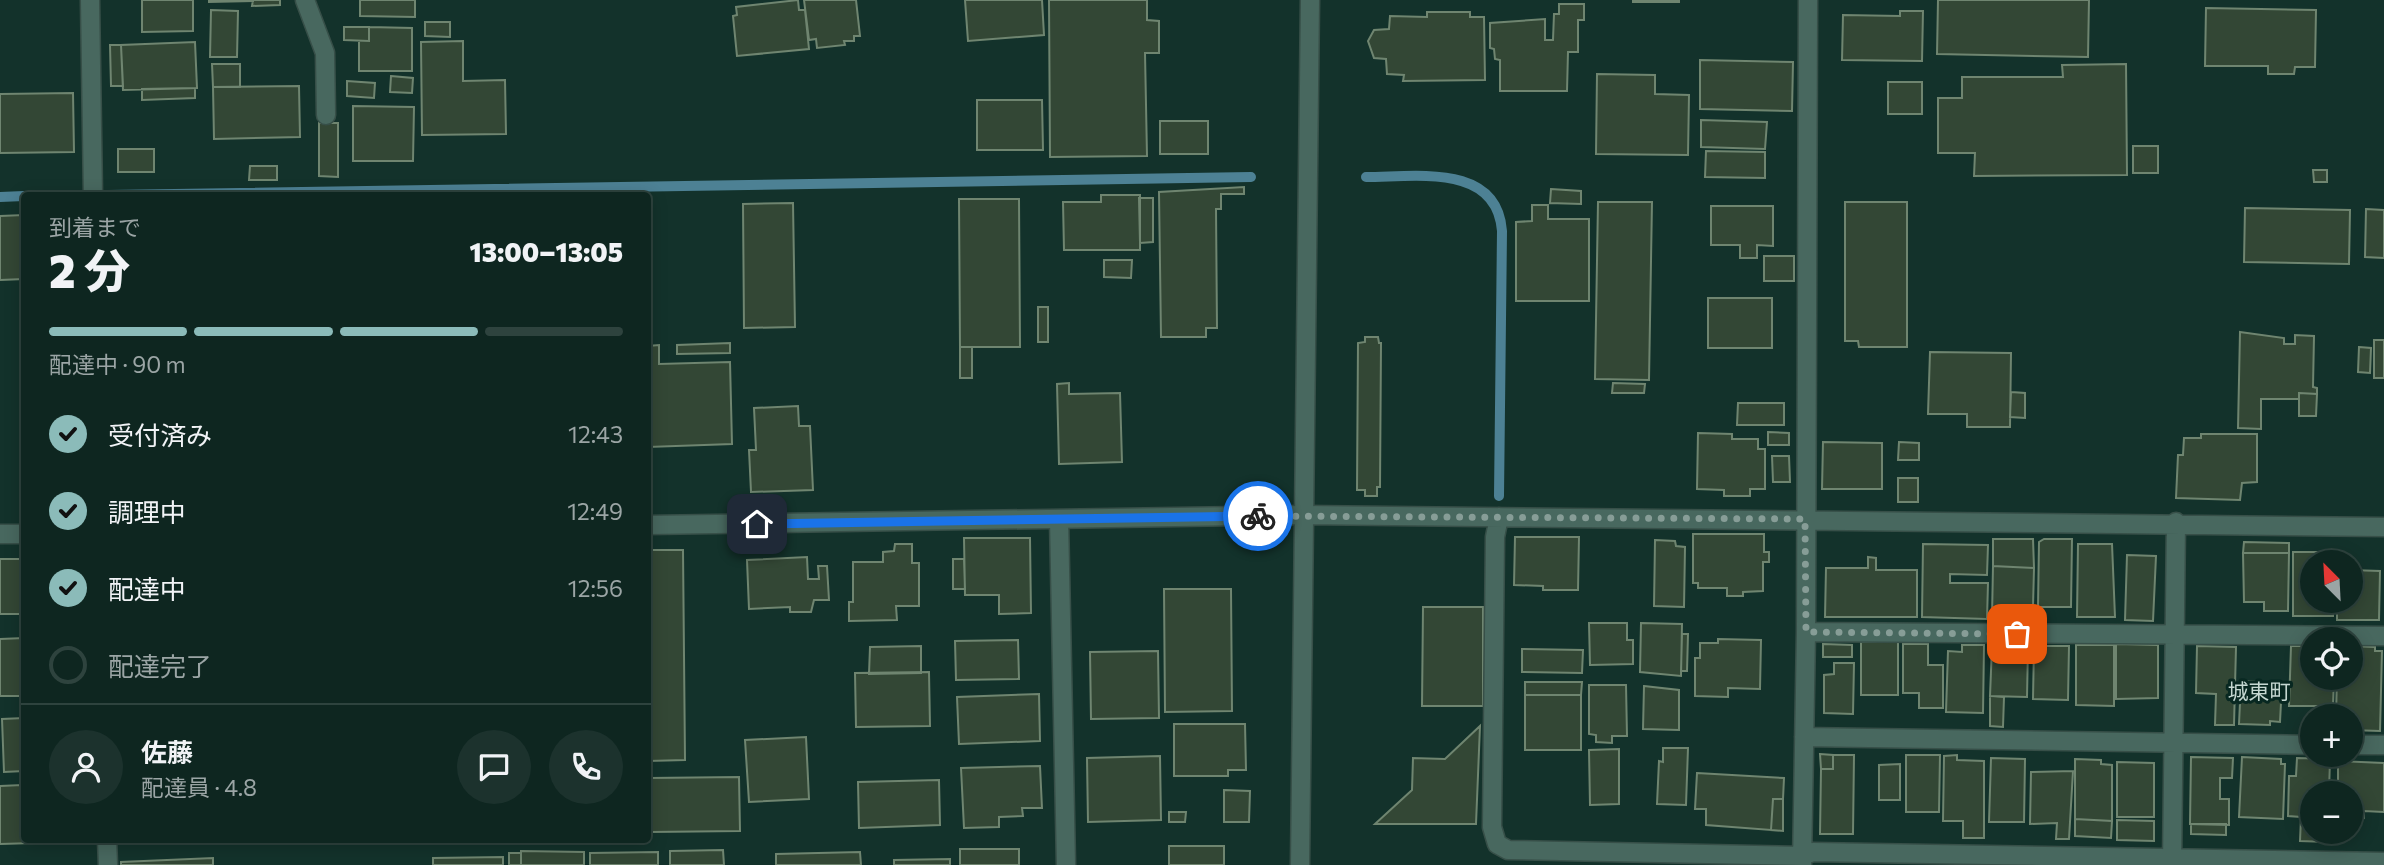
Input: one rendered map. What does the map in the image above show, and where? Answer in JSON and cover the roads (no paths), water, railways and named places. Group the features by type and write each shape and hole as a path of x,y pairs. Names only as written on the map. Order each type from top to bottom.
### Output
{"street":[{"path":"90,0 93,188"},
{"path":"304,0 325,52 327,115"},
{"path":"1300,865 1310,0"},
{"path":"1802,860 1806,632 1808,0"},
{"path":"651,525 1304,515 2176,522 2384,527"},
{"path":"1499,517 1495,537 1492,827 1497,844 1507,858 1802,860 1813,852 2172,862 2384,862"},
{"path":"1059,519 1066,865"},
{"path":"2172,862 2176,522"},
{"path":"0,534 21,534"},
{"path":"1806,632 2384,636"},
{"path":"1804,737 2300,745"},
{"path":"2363,745 2384,746"},
{"path":"107,843 108,865"}],"waterway":[{"path":"297,192 1251,177"},
{"path":"1366,177 1451,178 1470,184 1486,194 1497,209 1502,231 1499,496"},
{"path":"0,197 21,196"}],"district":[{"name":"城東町","path":"2259,690"}]}
